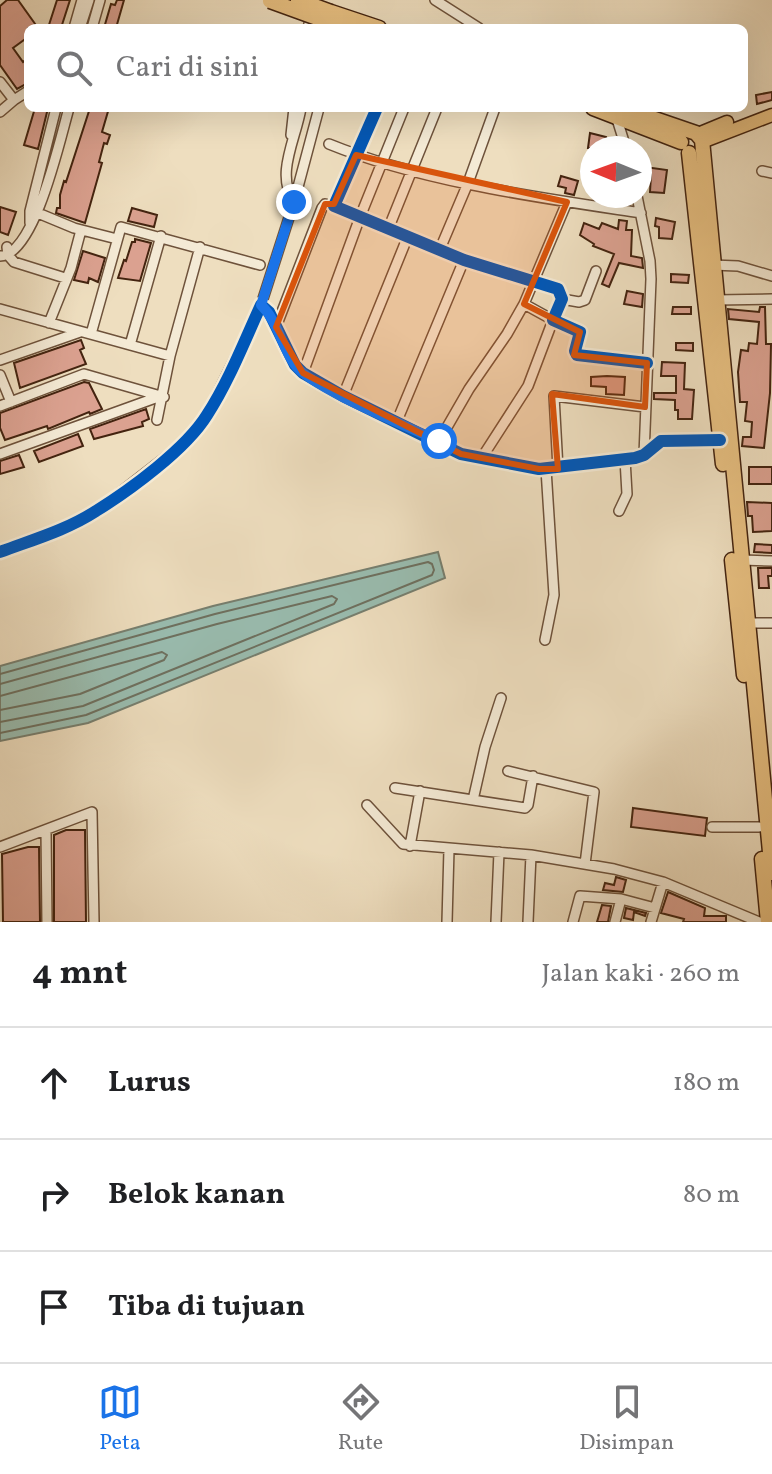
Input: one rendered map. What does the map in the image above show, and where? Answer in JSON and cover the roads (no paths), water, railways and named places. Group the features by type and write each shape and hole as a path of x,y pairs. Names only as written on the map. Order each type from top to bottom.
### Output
{"highway":[{"path":"269,0 361,24"},
{"path":"298,0 339,24"},
{"path":"620,112 694,142"},
{"path":"694,142 712,265 749,623 767,845 768,922"},
{"path":"694,142 759,827 767,845 772,873"}],"main road":[{"path":"694,142 732,121 772,115"}],"street":[{"path":"75,24 82,0"},
{"path":"81,24 89,0"},
{"path":"93,24 100,0"},
{"path":"309,24 315,0"},
{"path":"435,0 473,24"},
{"path":"0,82 14,100"},
{"path":"0,112 24,94"},
{"path":"61,112 30,223 22,243 6,251 14,262 65,278"},
{"path":"291,150 294,112"},
{"path":"294,202 285,184 300,112"},
{"path":"0,552 95,512 189,439 207,415 261,305 294,202 318,112"},
{"path":"334,206 375,112"},
{"path":"303,373 402,112"},
{"path":"389,227 435,112"},
{"path":"440,249 494,112"},
{"path":"620,112 624,136"},
{"path":"329,144 413,171 567,202 641,213"},
{"path":"439,441 524,304 567,202"},
{"path":"276,327 325,204 389,227 464,260 558,289 562,299 528,386 481,459"},
{"path":"640,208 651,279 644,455"},
{"path":"34,212 81,230 117,239"},
{"path":"86,333 122,226 260,265"},
{"path":"49,323 71,268 81,230"},
{"path":"130,345 161,236"},
{"path":"343,396 408,236"},
{"path":"157,420 170,356 200,247"},
{"path":"397,421 464,260"},
{"path":"712,265 727,264 772,276"},
{"path":"562,299 585,300 596,271"},
{"path":"716,300 772,299"},
{"path":"524,304 580,332 575,351 577,355 647,363"},
{"path":"261,305 269,312 295,365 303,373 461,454 518,467 558,469 644,455 661,441 720,440"},
{"path":"0,309 170,356"},
{"path":"0,360 86,333"},
{"path":"0,406 84,374 162,396"},
{"path":"0,375 11,402"},
{"path":"0,454 162,396"},
{"path":"558,469 554,396 645,407"},
{"path":"619,511 627,494 625,459"},
{"path":"545,640 554,595 546,469"},
{"path":"742,560 772,561"},
{"path":"749,623 772,623"},
{"path":"473,800 485,747 501,698"},
{"path":"508,771 594,792 585,864"},
{"path":"395,788 527,807 533,776"},
{"path":"410,846 420,791"},
{"path":"367,805 398,841 410,846 531,855 585,864 663,882 753,921"},
{"path":"0,847 92,812 94,922"},
{"path":"712,827 759,827"},
{"path":"46,830 47,922"},
{"path":"447,922 449,849"},
{"path":"496,922 499,852"},
{"path":"528,922 531,855"},
{"path":"651,922 663,882"},
{"path":"573,922 580,896 621,899 655,908"},
{"path":"615,922 621,899"}],"water":[{"path":"438,552 445,578 88,723 0,741 0,666 213,606"}]}
